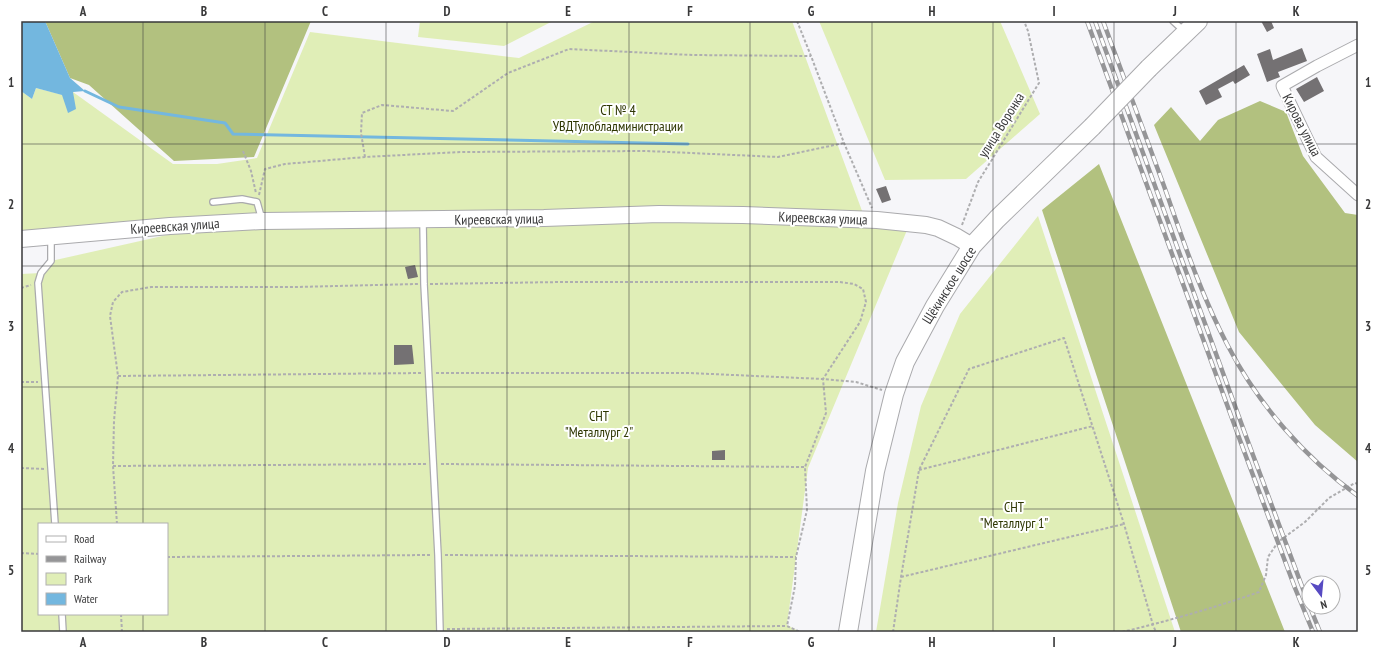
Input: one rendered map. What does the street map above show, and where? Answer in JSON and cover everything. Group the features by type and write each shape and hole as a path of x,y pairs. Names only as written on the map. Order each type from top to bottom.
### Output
{"main road":[{"name":"Щёкинское шоссе","path":"848,632 875,471 894,394 905,362 965,241 1002,214 1192,27"}],"street":[{"name":"Кирова улица","path":"1358,45 1282,86 1316,157 1358,195"},
{"name":"Киреевская улица","path":"21,239 170,226 262,221 544,218 659,214 743,215 877,220 926,225 938,228 965,241"}],"lane":[{"path":"1173,21 1192,27"},
{"path":"213,202 242,199 257,202 262,221"},
{"path":"423,219 424,284 432,464 438,554 440,630"},
{"path":"51,236 51,261 41,273 38,283 55,523"},
{"path":"62,615 63,632"}],"path":[{"path":"797,21 844,143 877,220"},
{"name":"улица Воронка","path":"965,241 978,182 1038,83 1028,31 1024,21"},
{"path":"365,156 361,133 362,113 382,105 453,111 508,73 569,49 692,55 811,56"},
{"path":"257,202 265,169 285,164 365,156 460,152 647,151 778,157 844,143"},
{"path":"243,150 251,171 257,202"},
{"path":"117,523 113,466 114,421 118,376 110,316 113,302 122,292 151,287 295,287 554,282 840,282 854,284 862,289 866,302 860,322 823,379 826,413 805,467 807,510 796,557 794,586 787,626"},
{"path":"893,632 900,577 919,470 969,369 1064,338 1124,524 1156,632"},
{"path":"118,376 428,373 689,373 823,379 856,382 894,394"},
{"path":"21,382 45,382"},
{"path":"919,470 1093,426"},
{"path":"113,466 432,464 805,467"},
{"path":"21,468 52,469"},
{"path":"1122,632 1153,625 1231,602 1259,592 1266,575 1268,556 1278,542 1305,522 1329,498 1355,483 1358,484"},
{"path":"900,577 1124,524"},
{"path":"21,553 38,554"},
{"path":"168,557 438,554 796,557"},
{"path":"121,615 122,632"},
{"path":"440,630 787,626 800,632"}],"green space":[{"path":"45,21 311,21 254,157 174,161 89,85 70,78"},
{"path":"420,21 553,21 504,46 418,37"},
{"name":"СНТ \"Металлург 2\"","path":"595,21 792,21 865,219 910,223 808,468 787,625 800,632 21,632 21,274 41,273 51,261 216,224 21,239 21,91 32,99 36,88 63,95 68,112 73,92 173,164 217,164 257,158 310,32 519,58"},
{"path":"819,21 1000,21 1040,114 966,179 885,180"},
{"path":"1260,101 1286,112 1303,156 1345,213 1358,215 1358,462 1315,425 1239,332 1154,125 1171,107 1200,141 1218,120"},
{"path":"1099,164 1285,632 1181,632 1042,210"},
{"name":"СНТ \"Металлург 1\"","path":"1038,216 1175,632 876,632 898,503 921,406 960,314"}],"water":[{"path":"21,21 45,21 70,78 85,91 73,92 76,109 68,113 62,95 36,88 32,99 21,91"}],"building":[{"path":"1261,21 1271,21 1274,28 1267,32"},
{"path":"1302,48 1307,61 1278,72 1280,77 1267,82 1257,54 1270,49 1273,60"},
{"path":"1244,65 1250,75 1235,84 1233,81 1218,89 1222,97 1206,105 1199,91"},
{"path":"1317,77 1324,91 1304,102 1296,89"},
{"path":"886,186 891,200 882,203 876,189"},
{"path":"415,265 418,277 408,279 405,267"},
{"path":"394,345 412,345 414,364 394,365"},
{"path":"725,450 725,460 712,460 712,451"}],"waterway":[{"path":"85,91 119,107 225,123 233,134 688,144"}],"railway":[{"path":"1087,21 1241,443 1313,632"},
{"path":"1095,21 1301,584"},
{"path":"1103,21 1193,267 1209,307 1228,346 1254,389 1284,428 1320,465 1358,496"},
{"path":"1313,615 1320,632"}],"park label":[{"name":"СТ № 4 УВДТулобладминистрации","path":"618,118"}]}
